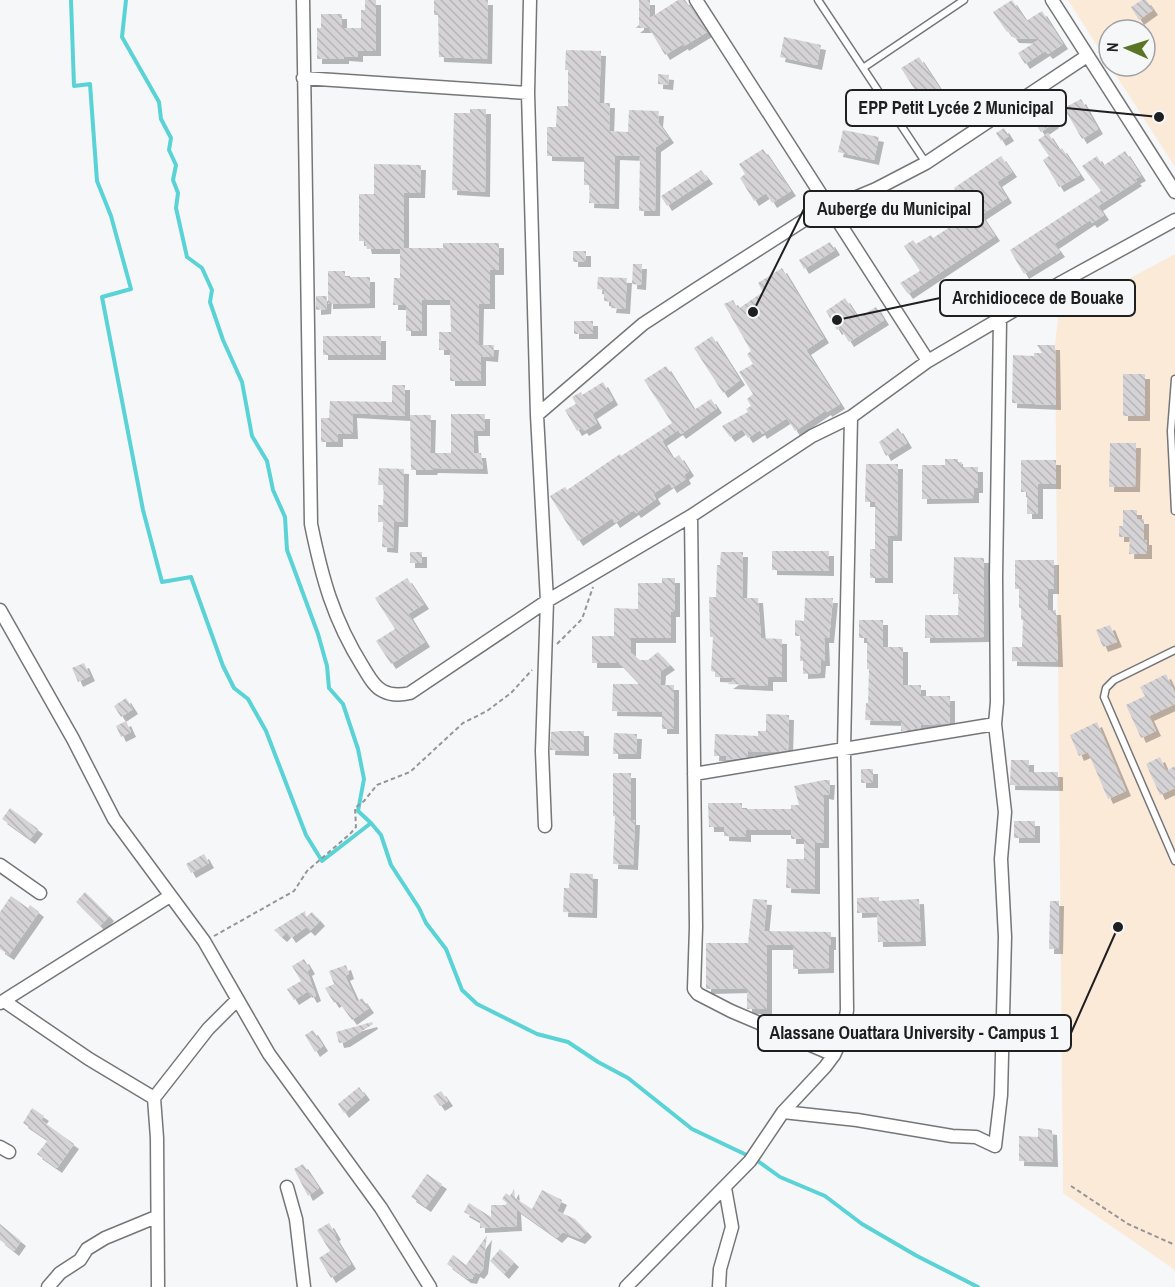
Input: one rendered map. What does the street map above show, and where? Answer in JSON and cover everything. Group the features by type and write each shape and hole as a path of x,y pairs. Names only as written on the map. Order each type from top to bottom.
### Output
{"street":[{"path":"303,0 311,524 319,564 341,629 374,683 382,691 400,695 410,693 547,602 691,516 812,436 851,417 928,361 1062,282 1175,220"},
{"path":"530,0 528,93 537,415 547,602 542,751 545,826"},
{"path":"696,0 928,361"},
{"path":"1052,0 1175,192"},
{"path":"537,415 643,324 809,217 876,189 926,163 1087,56"},
{"path":"303,78 528,93"},
{"path":"783,1112 857,1120 952,1136 976,1137 995,1146 1001,1095 1005,937 1001,859 1005,812 995,724 1000,320"},
{"path":"626,1287 753,1156 783,1112 834,1055 844,1029 847,1010 844,749 851,417"},
{"path":"691,516 696,927 694,989 698,994 731,1011 834,1055"},
{"path":"0,610 73,739 114,819 204,941 269,1054 381,1208 430,1287"},
{"path":"694,774 995,724"},
{"path":"0,865 40,892"},
{"path":"154,1098 2,1002 170,896"},
{"path":"158,1287 157,1138 154,1098 208,1029 237,1000"},
{"path":"287,1187 296,1220 304,1287"},
{"path":"719,1287 720,1269 732,1227 724,1188"},
{"path":"48,1287 60,1273 80,1260 87,1249 105,1238 156,1216"}],"lane":[{"path":"818,0 926,163"},
{"path":"863,68 964,0"},
{"path":"1175,379 1173,434 1175,511"},
{"path":"1175,650 1114,680 1106,688 1104,697 1175,861"}],"path":[{"path":"204,941 294,891 308,871 356,827 355,807 364,801 377,785 410,772 463,723 488,711 511,693 582,619 598,573"},
{"path":"1071,1186 1128,1224 1175,1245"}],"shaded area":[{"path":"1068,0 1175,0 1175,167 1118,78 1157,78 1157,18 1097,18 1097,45"},
{"path":"1175,254 1175,1270 1063,1193 1055,345 1058,317"}],"building":[{"path":"365,0 376,0 376,51 358,51 358,57 344,56 344,59 317,59 317,28 321,28 321,14 342,14 342,28 361,28 361,10 365,10"},
{"path":"434,0 488,0 487,59 439,57 438,15 434,15"},
{"path":"639,0 650,0 650,18 678,0 685,0 707,32 665,55 649,28 635,28 639,25"},
{"path":"1012,0 1026,21 1042,11 1063,44 1048,54 1045,51 1025,64 1018,53 1040,39 1014,38 993,12"},
{"path":"1146,0 1153,10 1142,18 1138,18 1131,7"},
{"path":"784,37 821,45 817,65 780,57"},
{"path":"566,50 601,51 599,103 610,103 609,131 628,132 629,110 659,111 658,122 669,138 656,147 655,211 639,211 640,156 615,155 614,204 589,203 590,185 584,185 584,157 547,156 547,127 556,127 557,106 568,106"},
{"path":"919,57 940,89 922,101 901,68"},
{"path":"658,74 669,75 668,85 658,84"},
{"path":"1081,99 1098,129 1082,139 1064,108"},
{"path":"1041,103 1054,123 1041,132 1035,123 1039,120 1032,109"},
{"path":"470,109 486,109 485,192 452,190 454,113 470,113"},
{"path":"1004,128 1009,136 1001,141 996,133"},
{"path":"843,130 879,137 874,160 838,152"},
{"path":"1048,133 1059,150 1062,148 1080,175 1059,187 1043,160 1049,156 1038,140"},
{"path":"763,149 791,191 772,203 766,193 754,201 740,178 745,174 739,164"},
{"path":"1125,151 1141,176 1135,179 1137,181 1098,206 1104,215 1092,223 1090,220 1054,244 1060,252 1024,274 1010,250 1101,191 1082,166 1097,156 1103,166"},
{"path":"1001,156 1012,172 997,182 1007,198 981,215 995,236 908,294 900,283 920,271 904,246 913,240 916,244 931,235 933,238 970,214 954,188"},
{"path":"374,164 421,165 420,193 404,193 404,248 443,248 443,243 499,243 499,270 490,270 490,304 479,304 478,345 494,345 493,357 481,356 481,381 450,381 450,350 439,350 439,332 451,332 450,300 422,300 422,331 406,331 406,305 393,305 394,278 400,278 400,249 367,249 365,241 359,241 359,194 374,194"},
{"path":"701,170 708,179 667,206 661,196"},
{"path":"830,242 835,250 804,269 799,260"},
{"path":"573,251 586,251 586,262 573,262"},
{"path":"633,264 642,264 641,285 632,284"},
{"path":"782,268 824,338 806,350 840,404 827,412 826,410 795,431 787,418 762,434 760,430 748,438 742,429 730,437 722,426 748,412 746,409 751,406 747,399 753,394 739,372 753,364 747,354 751,351 724,304 733,300 738,309 763,292 758,283"},
{"path":"328,271 345,271 345,277 370,277 370,303 328,304"},
{"path":"598,277 627,278 625,309 611,308 612,302 604,301 604,290 597,289"},
{"path":"316,296 327,296 326,309 316,310"},
{"path":"845,298 858,318 876,307 884,320 849,342 840,328 837,330 826,311"},
{"path":"574,321 593,321 593,334 574,334"},
{"path":"323,336 381,336 381,355 323,355"},
{"path":"712,336 740,380 723,393 694,348"},
{"path":"1037,345 1055,345 1056,405 1012,403 1013,355 1034,356 1034,353 1042,353"},
{"path":"666,366 694,410 711,399 717,408 681,434 678,430 662,441 673,459 679,455 689,471 684,475 686,479 672,488 669,483 653,494 656,499 636,513 634,510 615,523 612,518 578,541 550,496 565,487 567,490 620,454 621,456 672,423 644,380"},
{"path":"1123,374 1145,374 1145,416 1123,416"},
{"path":"603,382 613,400 592,414 597,423 584,431 582,428 577,431 565,410 576,404 572,397 581,392 582,395"},
{"path":"392,385 405,385 405,416 352,413 353,434 338,434 338,442 321,442 321,418 329,418 330,401 392,402"},
{"path":"451,414 485,414 485,431 473,431 474,453 481,453 483,469 411,470 410,415 431,415 430,453 451,453"},
{"path":"898,428 907,443 886,456 879,442"},
{"path":"1110,443 1136,443 1135,487 1109,487"},
{"path":"945,459 958,459 958,462 962,462 962,467 978,467 978,488 974,488 974,498 922,499 922,465 945,465"},
{"path":"1021,460 1056,460 1056,484 1038,484 1038,514 1027,514 1027,492 1021,492"},
{"path":"866,464 898,464 897,536 888,536 888,578 870,578 870,549 875,549 875,502 865,502"},
{"path":"379,468 404,469 403,522 394,522 393,548 382,547 383,522 378,522 378,505 383,505 384,485 378,485"},
{"path":"1123,510 1137,510 1137,519 1144,519 1147,554 1129,554 1130,537 1119,537 1119,526 1123,526"},
{"path":"772,551 829,551 829,571 772,570"},
{"path":"410,552 422,552 422,563 410,563"},
{"path":"721,552 743,552 742,598 758,598 761,638 782,639 782,677 768,677 768,686 728,684 737,678 715,677 715,672 711,671 713,637 710,637 709,597 716,597 717,565 720,565"},
{"path":"954,557 984,558 984,637 925,638 925,615 958,615 959,594 953,594"},
{"path":"1015,560 1054,560 1054,589 1048,589 1048,610 1056,610 1058,662 1012,661 1012,647 1022,647 1023,620 1021,620 1021,608 1019,608 1019,589 1015,589"},
{"path":"407,578 424,604 408,614 425,642 391,664 376,641 395,629 375,598"},
{"path":"662,578 675,578 675,612 671,612 671,638 631,638 631,653 640,660 648,660 658,652 670,665 661,671 660,685 674,685 674,729 662,729 662,712 612,711 613,684 639,684 619,663 592,663 592,636 614,636 614,608 638,609 638,583 662,583"},
{"path":"805,598 833,598 829,638 824,638 825,661 821,661 820,673 803,674 803,661 800,661 801,636 795,636 795,620 804,621"},
{"path":"859,620 883,620 883,647 903,647 903,685 921,685 921,696 950,696 950,723 921,725 921,728 901,731 901,721 865,720 869,669 867,669 867,638 859,638"},
{"path":"1110,625 1117,642 1103,647 1096,630"},
{"path":"84,663 90,676 78,682 72,668"},
{"path":"1166,674 1175,693 1175,704 1149,716 1156,731 1141,738 1126,705 1145,696 1140,687"},
{"path":"126,698 133,709 121,717 114,706"},
{"path":"766,714 789,715 788,750 748,751 748,757 726,760 727,756 714,756 715,734 758,736 758,731 766,731"},
{"path":"126,721 131,732 121,737 116,726"},
{"path":"1097,722 1126,791 1108,799 1088,752 1079,756 1070,735"},
{"path":"584,731 584,751 550,750 551,732"},
{"path":"614,733 637,734 636,754 613,754"},
{"path":"1160,757 1166,771 1175,766 1175,788 1160,795 1146,764"},
{"path":"1011,760 1029,760 1029,772 1058,772 1058,786 1010,785"},
{"path":"861,769 873,769 873,783 861,783"},
{"path":"613,773 631,773 631,820 635,820 633,865 613,864 615,816 613,816"},
{"path":"830,780 829,795 824,794 824,843 815,843 815,889 786,888 787,859 804,859 804,839 791,839 791,830 746,830 746,837 724,836 724,827 709,827 708,803 742,803 742,809 791,809 791,805 799,805 794,786"},
{"path":"10,808 38,829 30,839 2,819"},
{"path":"1014,821 1035,821 1035,838 1014,838"},
{"path":"204,854 209,863 191,873 186,864"},
{"path":"570,873 593,874 592,913 563,912 564,888 569,888"},
{"path":"85,892 109,916 100,926 76,902"},
{"path":"11,896 28,908 30,905 39,912 9,955 0,949 0,912"},
{"path":"879,897 879,901 919,899 921,941 878,942 877,912 857,913 857,898"},
{"path":"753,899 767,900 764,931 831,932 829,968 793,969 793,945 767,945 767,1009 747,1009 747,988 706,989 706,943 748,943"},
{"path":"1050,901 1059,901 1058,949 1049,949"},
{"path":"305,911 306,917 312,912 320,921 310,931 306,927 291,938 287,932 282,937 274,930"},
{"path":"304,959 310,969 307,971 316,996 312,998 308,991 294,1000 287,989 301,981 292,966"},
{"path":"346,965 349,974 345,976 357,1002 362,998 369,1008 352,1020 338,1001 334,1003 325,988 334,984 329,971"},
{"path":"372,1022 373,1024 345,1042 339,1043 336,1032"},
{"path":"313,1030 323,1046 315,1052 305,1035"},
{"path":"359,1087 365,1095 344,1113 338,1104"},
{"path":"441,1091 448,1101 440,1106 433,1096"},
{"path":"32,1108 44,1116 41,1120 74,1144 57,1168 37,1154 48,1140 23,1123"},
{"path":"1038,1128 1052,1130 1053,1162 1019,1161 1019,1136 1038,1137"},
{"path":"303,1164 319,1188 308,1196 294,1169"},
{"path":"427,1174 442,1184 426,1207 411,1197"},
{"path":"514,1189 515,1198 532,1209 542,1190 562,1200 557,1211 575,1219 587,1232 580,1239 563,1232 557,1238 516,1209 517,1226 480,1228 480,1221 464,1212 469,1203 491,1217 491,1205 505,1205 507,1203 502,1199 506,1193 510,1196"},
{"path":"329,1223 351,1264 331,1278 319,1258 330,1251 317,1230"},
{"path":"0,1224 21,1241 14,1251 0,1240"},
{"path":"487,1235 483,1269 479,1274 475,1272 472,1279 466,1278 447,1264 453,1255 466,1265"},
{"path":"500,1249 514,1262 504,1274 490,1261"}],"waterway":[{"path":"71,0 74,86 90,84 97,181 111,216 131,289 102,297 143,510 162,582 191,577 223,666 234,688 248,699 266,731 306,835 322,861 371,823"},
{"path":"126,0 122,37 159,102 161,119 171,138 169,150 176,165 173,180 178,193 176,208 187,257 202,268 212,290 210,302 223,340 242,382 252,436 267,461 273,490 285,517 287,550 318,634 327,666 329,688 343,704 358,749 364,779 358,811 381,835 391,865 426,923 446,949 462,990 477,1004 537,1034 568,1042 628,1078 692,1129 755,1159 780,1177 825,1196 862,1224 917,1256 978,1287"}],"place":[{"name":"EPP Petit Lycée 2 Municipal","path":"1159,117"},
{"name":"Auberge du Municipal","path":"753,312"},
{"name":"Archidiocece de Bouake","path":"837,320"},
{"name":"Alassane Ouattara University - Campus 1","path":"1118,927"}]}
